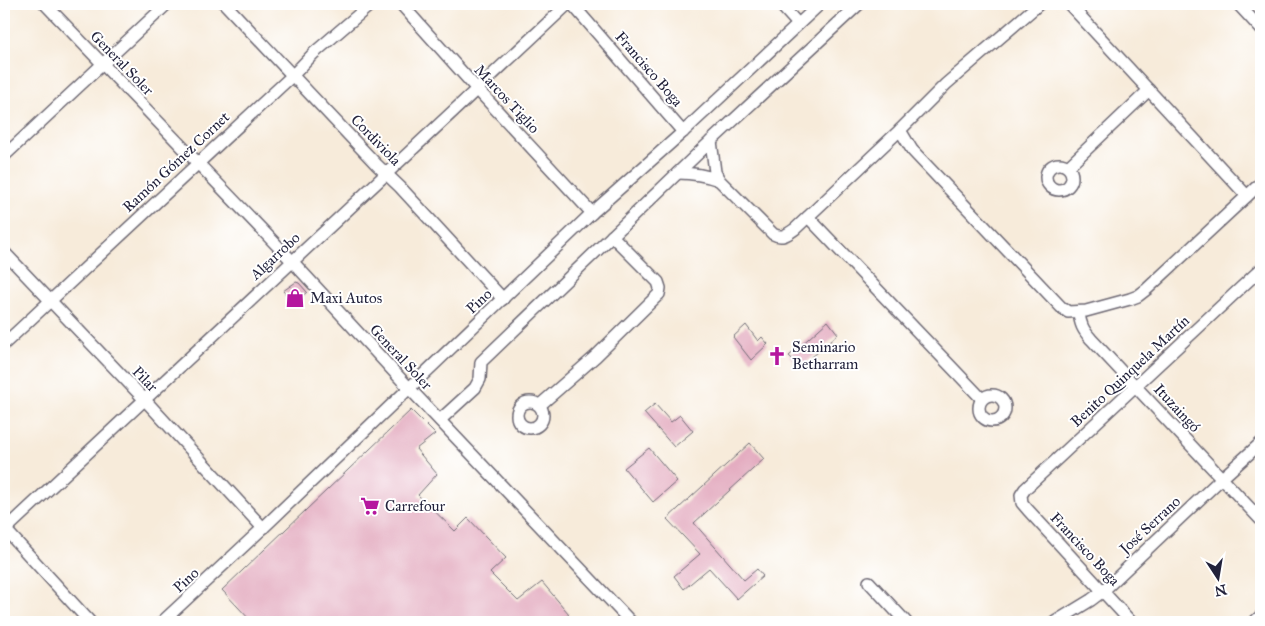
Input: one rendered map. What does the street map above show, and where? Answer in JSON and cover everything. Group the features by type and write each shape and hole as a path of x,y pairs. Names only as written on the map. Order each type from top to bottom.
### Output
{"street":[{"name":"General Soler","path":"45,4 292,261 409,388 631,622"},
{"path":"4,156 167,4"},
{"name":"Cordiviola","path":"225,4 377,165 387,173 503,299"},
{"name":"Ramón Gómez Cornet","path":"4,344 314,54 371,4"},
{"name":"Marcos Tiglio","path":"401,4 592,213"},
{"name":"Algarrobo","path":"4,529 568,4"},
{"name":"Francisco Boga","path":"572,4 683,132"},
{"path":"780,4 798,24"},
{"name":"Pino","path":"162,622 592,213 683,132 820,4"},
{"path":"440,420 475,388 480,379 481,362 711,141 859,4"},
{"path":"711,141 715,172 719,180 773,234 777,237 784,237 808,217 946,84 1039,4"},
{"path":"1069,4 1248,196"},
{"path":"1238,4 1261,29"},
{"path":"1068,167 1149,90"},
{"path":"900,130 912,150 1061,307 1068,312 1079,312 1138,296 1261,183"},
{"path":"678,173 692,173 719,180"},
{"path":"808,217 982,399"},
{"path":"540,406 596,356 659,294 658,282 612,236"},
{"name":"Pilar","path":"4,252 263,528"},
{"name":"Benito Quinquela Martín","path":"1021,495 1025,489 1135,386 1260,274"},
{"name":"Ituzaingó","path":"1079,312 1083,330 1261,520"},
{"name":"José Serrano","path":"1054,622 1103,591 1261,442"},
{"name":"Francisco Boga","path":"1021,495 1022,503 1028,510 1131,622"},
{"path":"4,529 90,622"},
{"path":"869,582 906,622"},
{"path":"1254,622 1261,616"}],"building":[{"name":"Maxi Autos","path":"296,282 307,292 294,303 283,291"},
{"path":"828,321 838,334 801,367 789,356"},
{"path":"746,325 758,341 762,337 768,344 751,360 733,337"},
{"path":"655,404 671,422 680,415 693,431 674,447 644,413"},
{"name":"Carrefour","path":"411,410 435,434 416,449 437,474 418,495 455,531 468,518 506,558 490,573 518,601 542,582 569,614 560,622 252,622 222,590"},
{"path":"750,443 764,459 694,523 744,580 757,569 763,576 737,599 709,568 684,589 674,576 700,554 667,519"},
{"path":"649,448 677,481 653,502 624,468"}],"place":[{"name":"Maxi Autos","path":"295,298"},
{"name":"Seminario Betharram","path":"777,356"},
{"name":"Carrefour","path":"370,506"}]}
